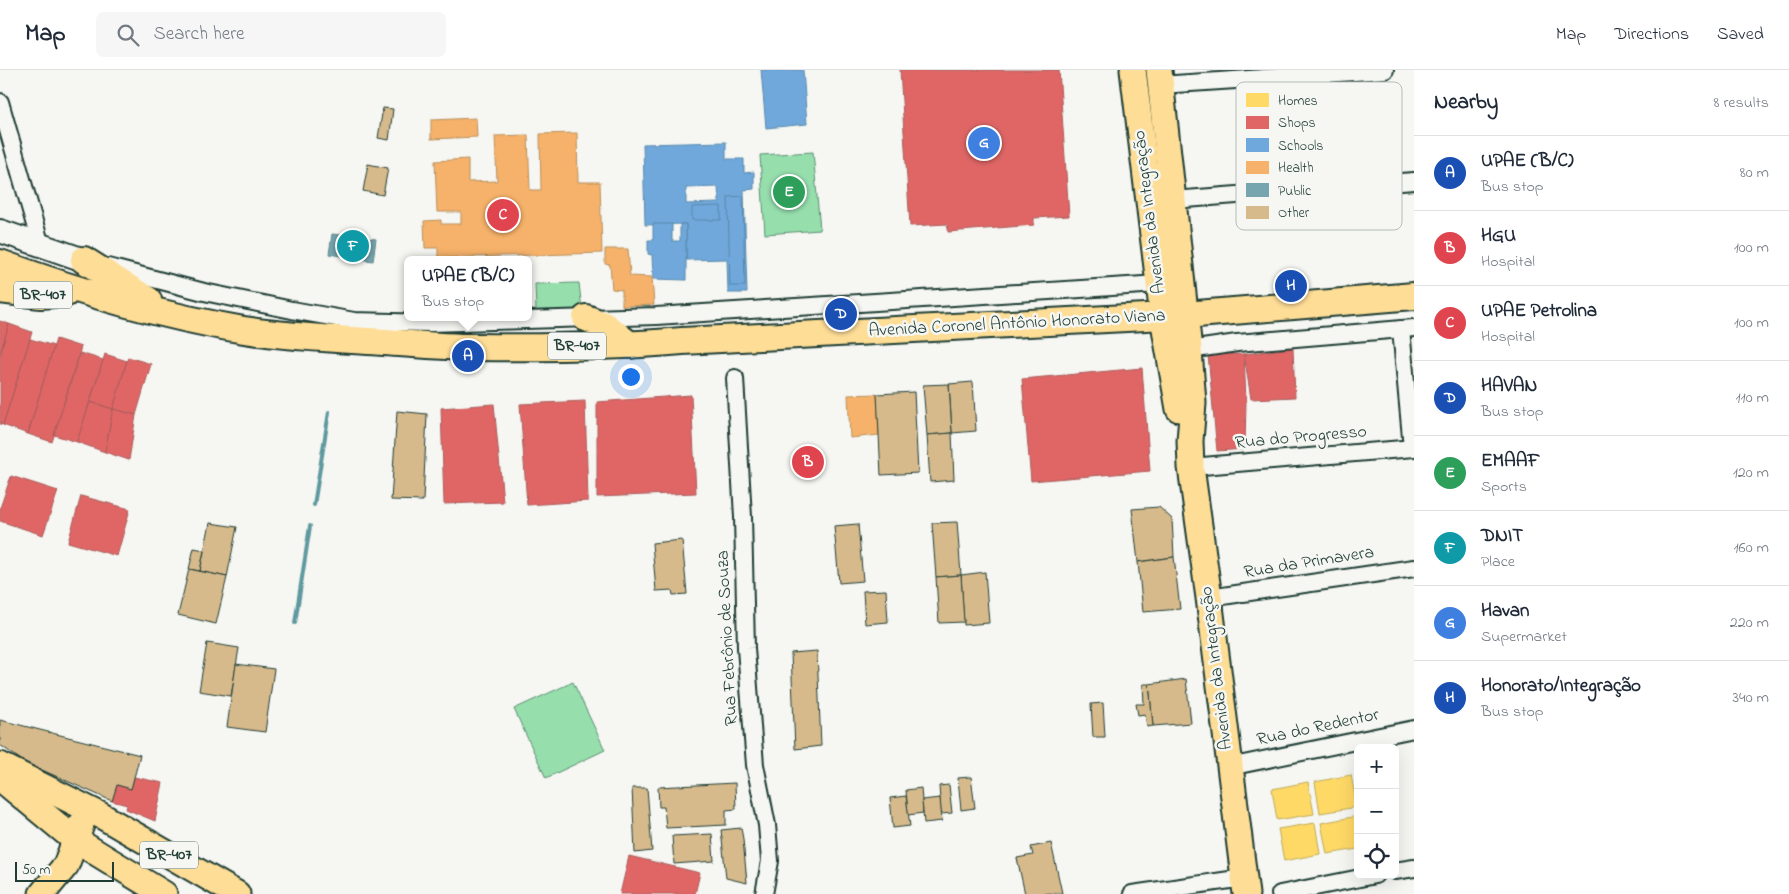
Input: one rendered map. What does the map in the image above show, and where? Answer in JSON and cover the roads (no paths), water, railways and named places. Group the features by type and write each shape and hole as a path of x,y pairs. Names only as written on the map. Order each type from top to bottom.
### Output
{"highway":[{"path":"84,260 170,314"},
{"name":"Avenida Coronel Antônio Honorato Viana","path":"0,263 85,292 170,314 243,330 285,336 473,348 630,345 1174,316 1414,296"},
{"name":"BR-407","path":"0,290 41,295 85,292"},
{"path":"586,318 604,325 630,345"}],"main road":[{"name":"Avenida da Integração","path":"1133,70 1159,284 1189,350 1193,403 1190,441 1191,467 1245,886"},
{"name":"Avenida da Integração","path":"1160,78 1173,200 1174,316 1178,408 1190,441"},
{"path":"0,231 84,260"},
{"name":"BR-407","path":"0,765 102,816 237,894"},
{"name":"BR-407","path":"0,778 74,839 164,894"},
{"path":"42,894 66,865 74,839 85,820 90,816 102,816"}],"street":[{"path":"1160,78 1385,70"},
{"path":"0,102 42,246"},
{"path":"1173,200 1236,195"},
{"path":"84,260 204,292 354,321 430,323 492,321"},
{"path":"532,320 730,312 1159,284"},
{"path":"1189,350 1237,342 1408,328 1413,448"},
{"name":"Rua Febrônio de Souza","path":"735,378 743,517 746,648 755,765 767,825 770,861 764,894"},
{"name":"Rua do Progresso","path":"1191,467 1413,448"},
{"name":"Rua da Primavera","path":"1209,598 1414,568"},
{"name":"Rua do Redentor","path":"1229,767 1414,729"},
{"path":"1399,870 1414,868"},
{"path":"1280,894 1355,879"},
{"path":"1132,894 1245,886"}],"waterway":[{"path":"314,505 329,412"},
{"path":"295,623 310,526"}],"place":[{"name":"Havan","path":"984,143"},
{"name":"EMAAF","path":"789,192"},
{"name":"UPAE Petrolina","path":"503,215"},
{"name":"DNIT","path":"353,246"},
{"name":"Honorato/Integração","path":"1291,286"},
{"name":"HAVAN","path":"841,314"},
{"name":"UPAE (B/C)","path":"468,356"},
{"name":"HGU","path":"808,462"}]}
